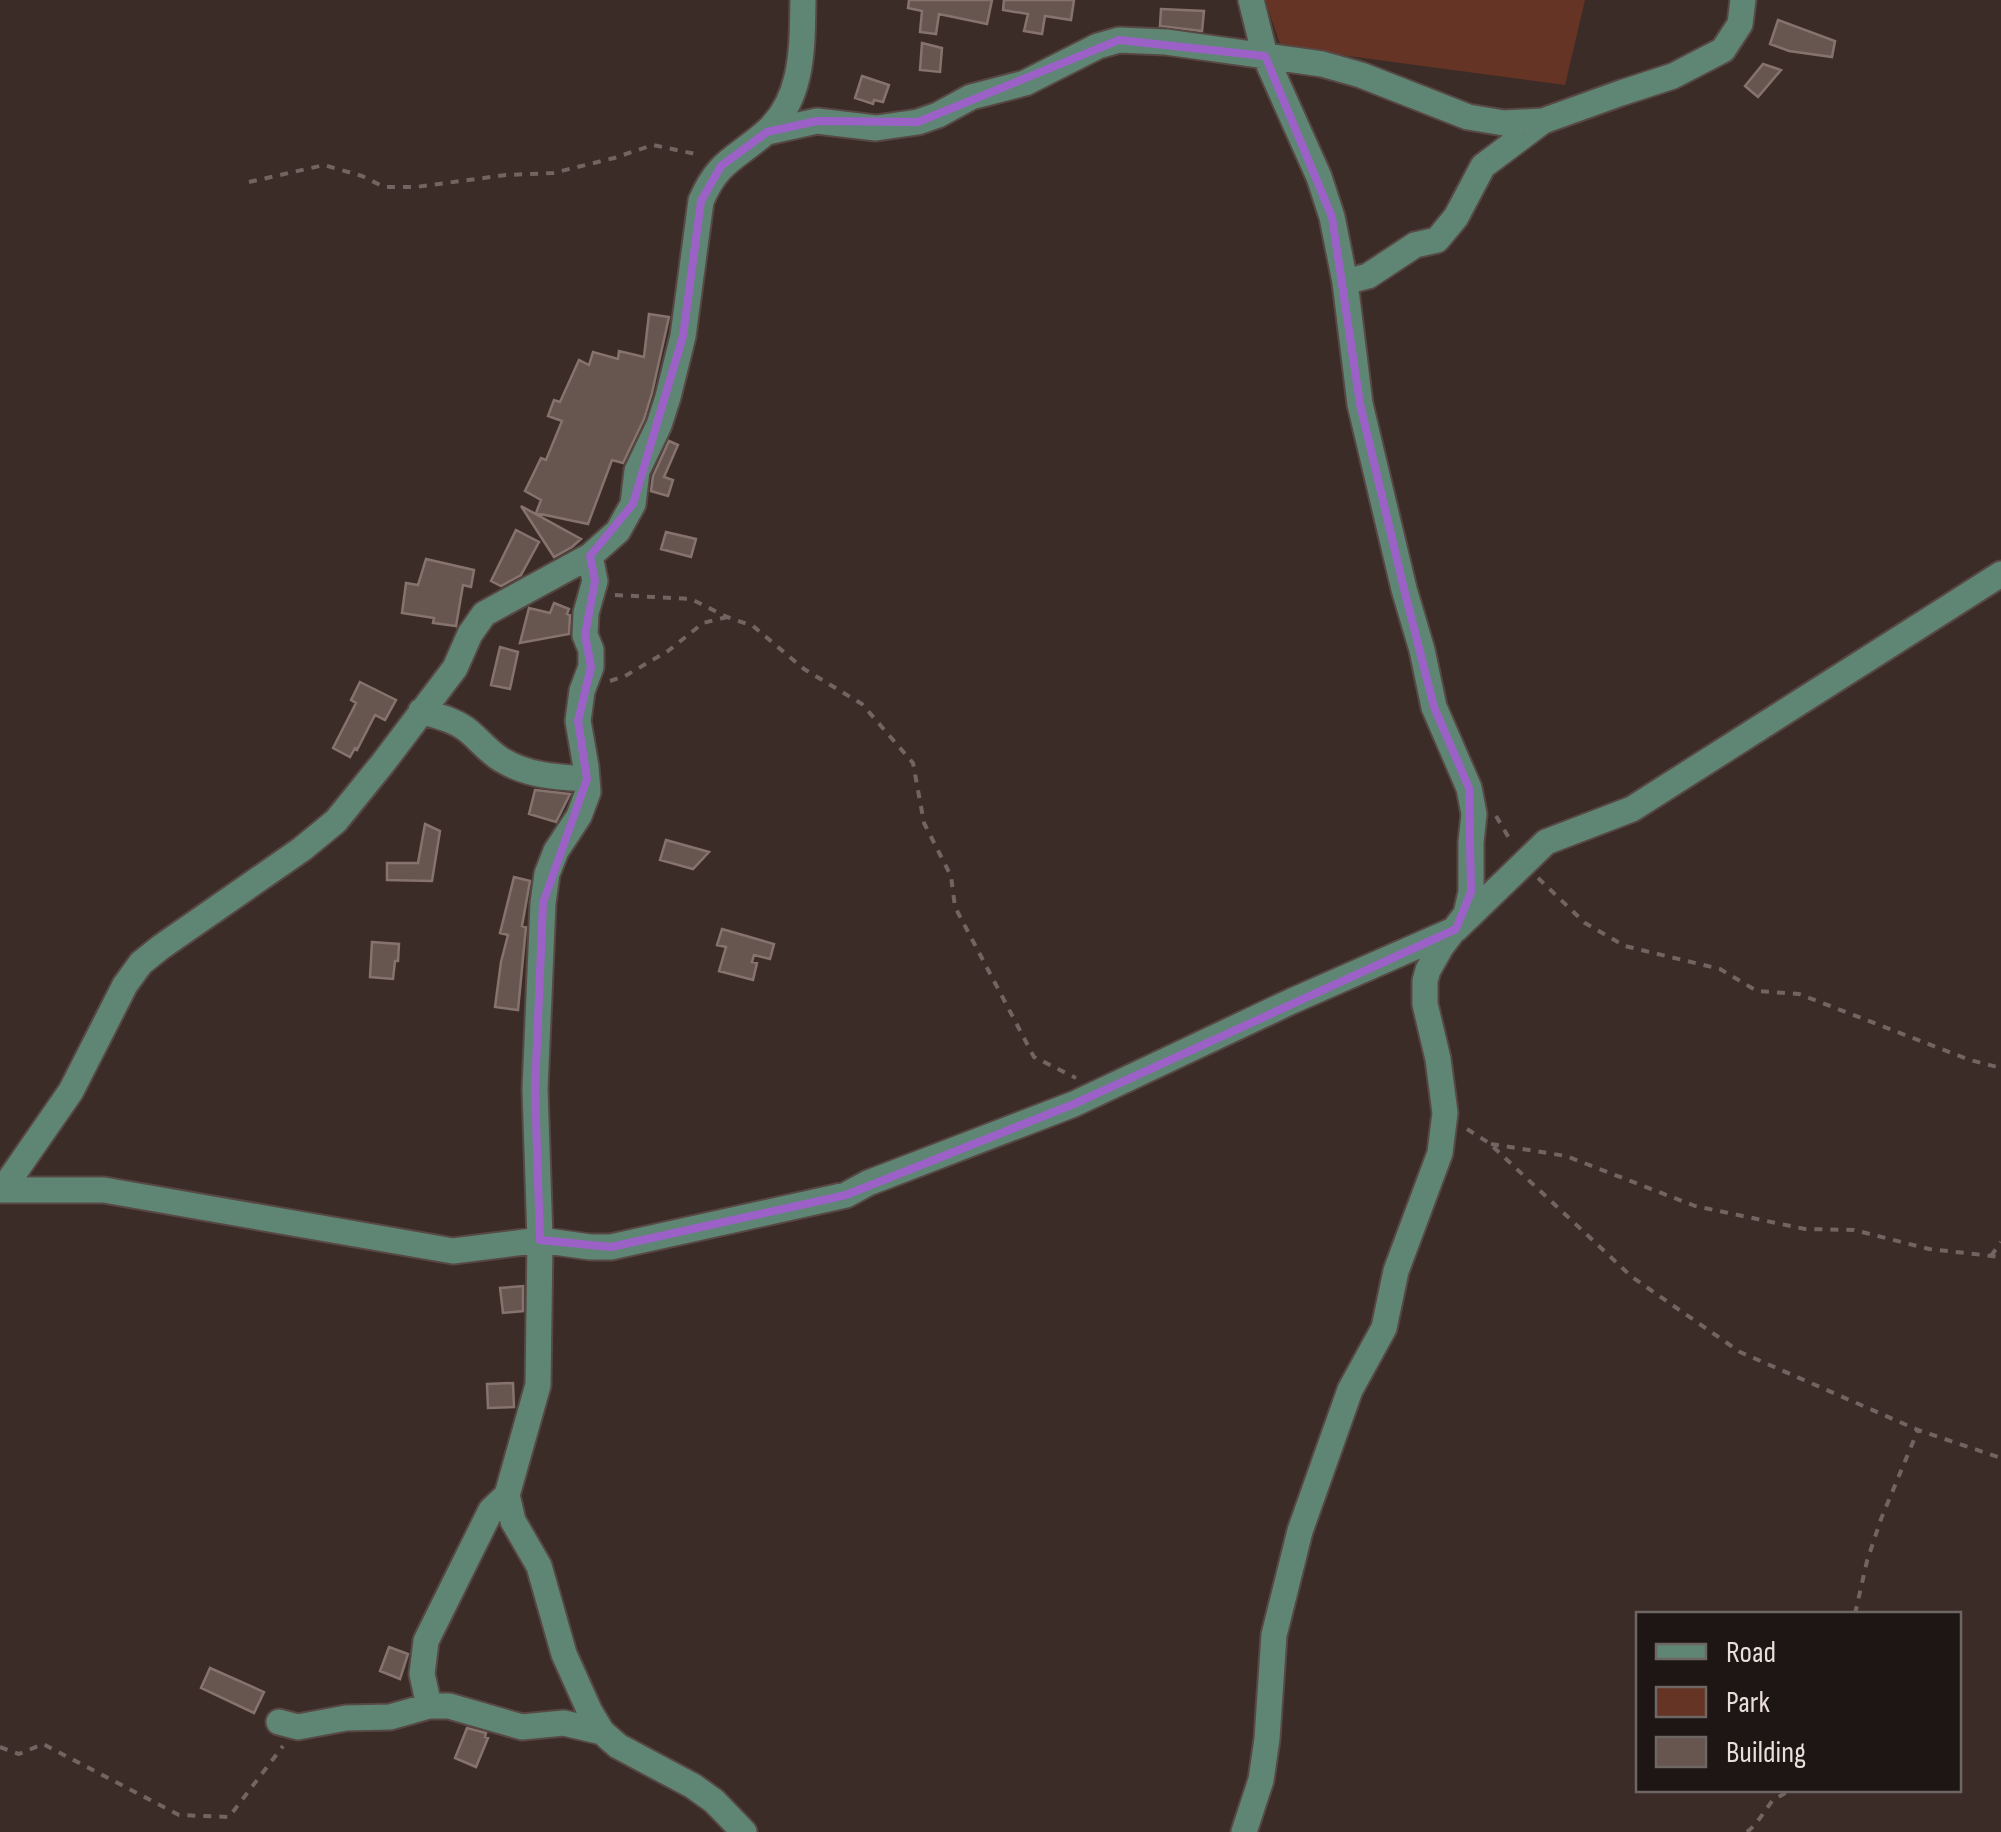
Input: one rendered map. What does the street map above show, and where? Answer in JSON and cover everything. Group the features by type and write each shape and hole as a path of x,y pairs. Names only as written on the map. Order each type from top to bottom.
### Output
{"street":[{"path":"2,1190 71,1090 119,995 142,964 302,849 336,820 454,668 484,614 590,556 618,531 633,504 637,471 659,425 683,336 702,200 714,175 778,121 794,93 801,58 803,0"},
{"path":"1244,1832 1261,1780 1274,1635 1300,1531 1350,1390 1384,1328 1396,1271 1440,1154 1444,1113 1438,1059 1424,1004 1425,982 1435,959 1466,914 1471,892 1474,814 1469,788 1434,706 1404,589 1360,404 1332,217 1265,56 1251,0"},
{"path":"1344,282 1368,276 1415,245 1437,240 1456,217 1482,166 1543,121 1673,76 1723,50 1740,24 1742,0"},
{"path":"767,132 817,121 876,128 918,122 971,97 1025,83 1098,46 1120,40 1166,42 1322,64 1468,117 1504,123 1543,121"},
{"path":"590,556 596,581 584,635 591,668 582,691 578,720 588,792 579,816 556,851 547,874 543,903 535,1090 540,1240 538,1385 507,1495 513,1520 540,1566 564,1654 602,1732 618,1746 693,1786 744,1832"},
{"path":"2,1190 104,1190 453,1252 540,1240 611,1247 829,1200 1074,1104 1292,1001 1456,930 1546,842 1632,809 2001,574"},
{"path":"421,712 450,718 499,759 523,771 587,779"},
{"path":"429,1706 422,1674 426,1641 491,1510 507,1495"},
{"path":"288,1724 390,1717 429,1706 449,1706 522,1728 564,1722 602,1732"}],"path":[{"path":"249,182 324,165 384,187 416,187 553,173 653,144 730,160"},
{"path":"592,593 691,599 753,626 804,669 862,704 913,763 924,823 952,876 955,907 1034,1057 1073,1078 1116,1084"},
{"path":"582,691 625,676 668,652 703,622 726,617"},
{"path":"1469,788 1491,808 1524,864 1546,887 1585,923 1625,946 1720,969 1756,991 1800,994 1970,1060 2001,1068"},
{"path":"1444,1113 1488,1143 1632,1276 1740,1352 1918,1430 2001,1458"},
{"path":"1488,1143 1566,1156 1695,1206 1805,1229 1854,1230 1929,1249 2001,1257"},
{"path":"1991,1256 2001,1242"},
{"path":"1855,1612 1881,1519 1918,1430"},
{"path":"0,1747 19,1754 43,1744 179,1815 228,1817 288,1724"},
{"path":"1748,1832 1772,1801 1787,1792"}],"highlighted area":[{"path":"1119,40 1265,56 1332,217 1360,404 1404,589 1434,707 1469,788 1471,892 1456,929 1074,1104 846,1195 611,1247 540,1240 535,1089 543,903 587,779 578,721 591,667 585,635 595,581 590,556 633,504 683,336 701,201 721,166 767,132 817,121 918,122"}],"green space":[{"path":"1265,0 1585,0 1565,85 1281,47"}],"building":[{"path":"909,0 992,0 987,24 939,14 936,34 920,32 922,11 908,8"},
{"path":"1004,0 1074,0 1071,20 1045,16 1042,34 1024,31 1028,14 1003,10"},
{"path":"1161,9 1204,11 1202,31 1160,26"},
{"path":"1778,20 1835,41 1832,57 1770,44"},
{"path":"922,43 942,48 940,72 920,70"},
{"path":"1763,64 1781,70 1758,97 1745,86"},
{"path":"862,76 889,85 883,102 874,100 873,104 855,98"},
{"path":"649,314 669,317 644,419 623,463 612,460 588,524 536,513 541,500 525,491 541,458 546,460 562,421 548,416 554,400 560,402 579,360 589,365 593,352 618,359 619,351 644,357"},
{"path":"669,441 678,445 664,477 673,480 668,496 651,491 653,476"},
{"path":"521,506 581,539 554,557"},
{"path":"516,530 539,542 521,575 501,586 491,581"},
{"path":"666,532 696,539 691,557 661,549"},
{"path":"426,559 474,570 471,587 463,585 456,626 402,613 406,583 418,585"},
{"path":"554,603 569,609 569,634 520,643 529,608 550,613"},
{"path":"500,647 518,652 510,689 491,685"},
{"path":"360,682 396,700 385,720 375,715 350,757 333,748 356,703 351,700"},
{"path":"535,790 570,794 556,822 529,814"},
{"path":"425,824 440,831 432,881 387,880 387,863 418,863"},
{"path":"666,840 709,852 693,869 660,860"},
{"path":"514,877 530,881 522,926 526,927 518,1010 495,1007 508,935 500,933"},
{"path":"722,929 774,944 770,959 754,955 752,962 757,963 753,980 719,971 726,947 717,945"},
{"path":"372,942 399,944 393,979 370,977"},
{"path":"523,1286 523,1311 503,1313 500,1288"},
{"path":"513,1383 514,1407 488,1408 487,1384"},
{"path":"389,1647 408,1654 400,1679 380,1671"},
{"path":"210,1668 264,1692 254,1713 201,1688"},
{"path":"467,1728 486,1733 488,1738 476,1767 455,1758"}]}
